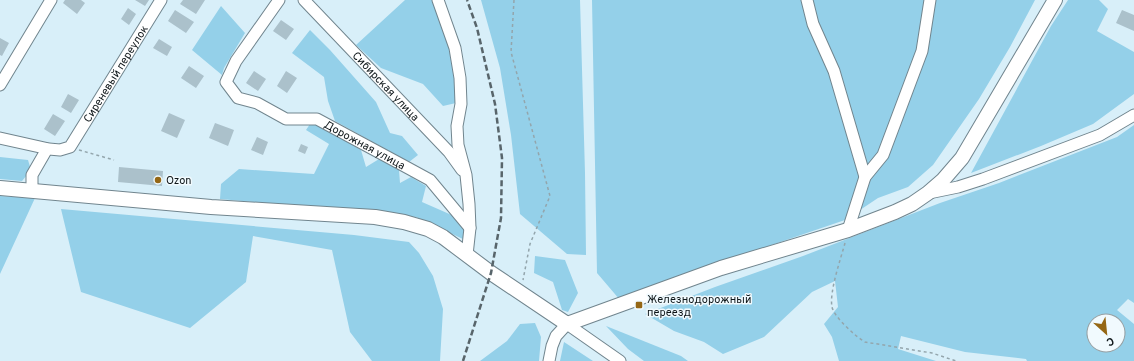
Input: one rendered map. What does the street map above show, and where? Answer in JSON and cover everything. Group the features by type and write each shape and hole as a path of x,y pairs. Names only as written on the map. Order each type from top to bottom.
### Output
{"main road":[{"path":"0,188 211,207 375,217 404,222 428,229 443,237 491,273 567,324 721,268 848,230 900,210 918,200 943,180 962,158 1055,0"}],"street":[{"path":"0,85 51,0"},
{"name":"Сиреневый переулок","path":"70,147 161,0"},
{"name":"Дорожная улица","path":"279,0 236,61 226,82 238,98 257,103 286,119 317,119 430,180 470,228"},
{"name":"Сибирская улица","path":"304,0 449,152 466,175"},
{"path":"438,0 455,48 460,78 461,104 457,126 458,145 466,175 470,204 470,228 467,255"},
{"path":"807,0 813,24 834,71 865,177"},
{"path":"848,230 865,177 882,155 922,51 930,0"},
{"path":"928,193 958,187 983,179 1100,136 1134,115"},
{"path":"0,138 47,149 60,150 70,147"},
{"path":"32,190 32,175 47,149"},
{"path":"550,361 552,346 556,336 567,324 620,361"}],"path":[{"path":"514,0 511,52 550,196 530,244 521,292"},
{"path":"70,147 114,160"},
{"path":"848,230 831,300 832,309 840,321 858,338 865,342 932,353 956,361"}],"shaded area":[{"path":"405,0 434,0 441,15 456,69 456,103 443,106 423,84 381,68 356,45"},
{"path":"481,0 580,0 586,255 567,254 520,214 511,135 500,68"},
{"path":"592,0 1035,0 1010,47 979,99 933,165 908,187 878,198 845,220 757,250 620,300 597,273"},
{"path":"1068,0 1099,0 1108,9 1097,31 1134,52 1134,94 1093,124 971,173 1051,26"},
{"path":"221,6 245,33 224,68 222,75 192,50"},
{"path":"310,30 330,50 376,102 390,133 402,136 418,155 409,162 335,121 328,101 324,77 292,53"},
{"path":"312,121 361,150 366,167 384,156 399,170 400,183 411,177 426,186 422,202 463,220 465,240 416,217 220,199 221,184 239,169 314,174 329,144 306,130"},
{"path":"1134,125 1134,303 1128,299 1117,310 1121,313 1086,313 1086,353 1126,353 1126,317 1134,324 1134,361 1027,361 1026,359 965,352 901,336 898,349 936,361 839,361 832,337 824,324 838,307 835,281 812,292 764,337 723,354 704,342 674,331 645,314 715,287 803,256 940,203 999,183 1117,137"},
{"path":"0,157 28,160 31,170 22,181 0,179"},
{"path":"0,196 35,198 0,274"},
{"path":"61,209 354,235 409,242 419,253 433,276 443,309 440,361 372,361 350,332 332,250 253,236 246,282 190,328 81,292"},
{"path":"535,256 565,260 578,293 568,312 562,310 553,282 534,273"},
{"path":"535,323 541,337 539,361 480,361 507,341 520,324"},
{"path":"606,326 681,356 688,361 644,361 628,349"},
{"path":"564,342 593,361 560,361"}],"building":[{"path":"65,0 81,0 85,3 77,14 63,3"},
{"path":"135,0 149,0 145,6"},
{"path":"183,0 205,0 196,14 180,4"},
{"path":"128,8 136,14 129,25 121,19"},
{"path":"175,10 194,22 186,33 168,21"},
{"path":"1122,10 1134,15 1134,31 1116,23"},
{"path":"281,20 294,29 286,40 273,31"},
{"path":"0,38 9,43 2,56 0,55"},
{"path":"159,39 172,47 167,56 153,48"},
{"path":"189,66 204,76 196,88 181,78"},
{"path":"254,71 266,79 258,91 246,83"},
{"path":"286,71 297,78 287,93 277,86"},
{"path":"68,94 79,100 71,113 61,107"},
{"path":"169,113 185,120 177,138 161,131"},
{"path":"53,114 65,121 55,136 44,129"},
{"path":"215,123 234,130 228,146 209,138"},
{"path":"257,137 268,142 263,155 251,150"},
{"path":"301,144 308,147 305,154 298,151"},
{"path":"119,167 163,171 162,186 118,182"}],"railway":[{"path":"463,361 491,273 501,218 502,158 495,104 477,28 467,0"}],"place":[{"name":"Ozon","path":"158,180"},
{"name":"Железнодорожный переезд","path":"639,305"}]}
